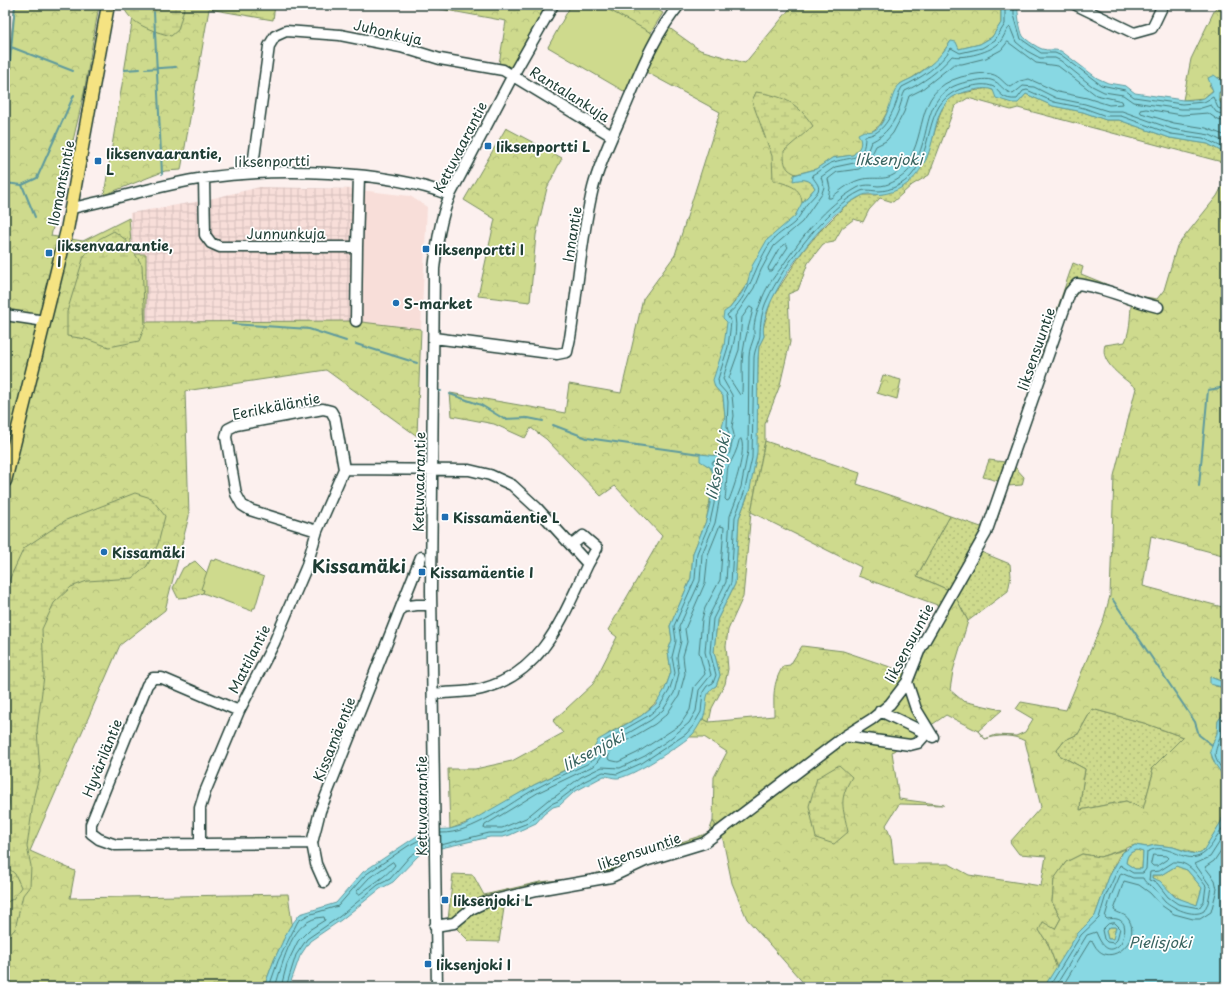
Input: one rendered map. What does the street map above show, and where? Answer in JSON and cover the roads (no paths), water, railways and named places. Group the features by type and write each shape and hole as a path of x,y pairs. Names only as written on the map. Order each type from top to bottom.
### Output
{"main road":[{"name":"Ilomantsintie","path":"5,481 72,208 108,5"}],"street":[{"name":"Kettuvaarantie","path":"437,987 435,926 434,694 431,605 434,269 439,231 444,210 450,195 513,75 553,5"},
{"name":"Innantie","path":"434,338 557,354 567,352 585,229 594,187 612,136 647,55 664,22 679,5"},
{"path":"1076,5 1134,33 1152,28 1163,5"},
{"name":"Juhonkuja","path":"252,173 269,46 275,36 286,32 340,35 401,47 440,59 504,70 513,75"},
{"name":"Rantalankuja","path":"513,75 612,136"},
{"name":"Iiksenportti","path":"72,208 204,178 252,173 314,173 359,176 412,183 450,195"},
{"path":"356,321 359,176"},
{"name":"Junnunkuja","path":"204,178 205,235 211,243 220,247 357,248"},
{"name":"Iiksensuuntie","path":"435,926 454,923 471,909 486,902 537,890 611,877 645,861 704,843 845,736 872,719 890,704 907,682 920,649 986,533 1070,292 1077,284 1090,285 1133,301 1158,307"},
{"path":"5,315 45,321"},
{"name":"Eerikkäläntie","path":"317,531 250,510 242,505 236,494 226,436 228,429 236,425 250,422 323,410 331,411 335,418 344,469"},
{"path":"344,469 469,470 490,475 512,485 538,508 588,564"},
{"name":"Mattilantie","path":"200,844 200,808 238,711 286,617 306,568 317,531 344,469"},
{"path":"434,694 482,690 513,676 530,663 542,651 553,634 597,548 583,536 572,545"},
{"name":"Kissamäentie","path":"324,882 316,864 312,843 320,811 421,557"},
{"path":"401,607 417,604 431,605"},
{"name":"Hyväriläntie","path":"200,844 116,845 99,839 91,833 91,824 147,684 153,678 162,678 238,711"},
{"path":"880,711 933,737 916,709 907,682"},
{"path":"845,736 910,745 918,743 926,734"},
{"path":"200,844 312,843"}],"water":[{"name":"Iiksenjoki","path":"1001,5 1018,5 1018,16 1023,36 1032,44 1044,50 1061,51 1097,78 1108,83 1126,86 1135,93 1183,100 1196,100 1204,98 1213,91 1208,78 1214,75 1226,84 1226,92 1219,92 1219,97 1220,103 1226,107 1226,154 1208,144 1170,138 1119,120 1106,120 1083,112 1053,106 1026,94 1018,103 1012,103 996,98 993,90 981,89 957,95 949,100 939,116 931,146 924,164 910,182 898,190 891,192 862,195 837,212 823,226 793,264 780,284 770,304 764,322 764,336 759,346 757,452 750,489 739,518 735,584 717,620 714,652 720,675 716,686 707,696 705,713 693,734 679,745 632,773 616,778 604,776 574,792 560,805 553,807 544,814 536,823 510,835 503,837 490,837 423,852 393,882 380,889 341,920 310,941 300,956 289,987 264,987 274,960 289,928 300,914 336,903 363,872 417,836 430,830 450,829 464,825 534,785 585,761 590,757 598,740 641,716 656,704 665,689 671,672 668,651 672,640 670,626 691,578 693,553 706,521 710,504 713,473 710,467 700,461 700,454 718,456 725,434 722,427 725,416 723,396 715,387 713,380 724,346 727,322 723,318 724,312 730,308 747,284 752,266 767,240 795,216 802,203 815,188 811,182 806,180 793,181 794,175 816,169 832,158 853,155 858,150 861,143 858,134 864,131 877,129 882,124 896,89 902,83 914,77 930,65 939,57 951,41 956,42 959,49 980,44 992,37 1001,23"},
{"path":"1210,677 1226,683 1226,688 1210,684"},
{"path":"1226,710 1226,780 1215,764 1210,751 1217,733 1218,721"},
{"name":"Pielisjoki","path":"1226,807 1226,987 1044,987 1078,933 1095,916 1109,877 1123,852 1135,845 1147,847 1155,845 1173,847 1196,854 1203,851 1221,822","holes":["1137,850 1143,852 1142,869 1135,869 1126,863 1129,854","1176,866 1187,870 1202,888 1197,905 1175,897 1160,881 1152,878 1152,875 1161,875","1110,927 1116,927 1113,939 1108,939 1106,931"]}],"waterway":[{"path":"5,116 15,5"},
{"path":"154,12 162,174"},
{"path":"11,47 73,71"},
{"path":"145,69 176,67"},
{"path":"124,70 140,69"},
{"path":"5,183 22,185 37,178 74,95"},
{"path":"22,185 35,217"},
{"path":"232,324 309,329 346,341"},
{"path":"356,344 417,363"},
{"path":"427,366 427,387"},
{"path":"1199,486 1208,390 1226,387"},
{"path":"450,394 481,405 504,419 528,418 543,421"},
{"path":"553,425 587,438 700,454"},
{"path":"1113,600 1195,722 1199,735 1212,745"}],"place":[{"name":"Iiksenportti L","path":"488,146"},
{"name":"Iiksenvaarantie, L","path":"98,161"},
{"name":"Iiksenportti I","path":"426,249"},
{"name":"Iiksenvaarantie, I","path":"49,253"},
{"name":"S-market","path":"396,303"},
{"name":"Kissamäentie L","path":"445,517"},
{"name":"Kissamäki","path":"104,552"},
{"name":"Kissamäentie I","path":"422,572"},
{"name":"Iiksenjoki L","path":"445,900"},
{"name":"Iiksenjoki I","path":"428,964"}],"district":[{"name":"Kissamäki","path":"359,565"}]}
